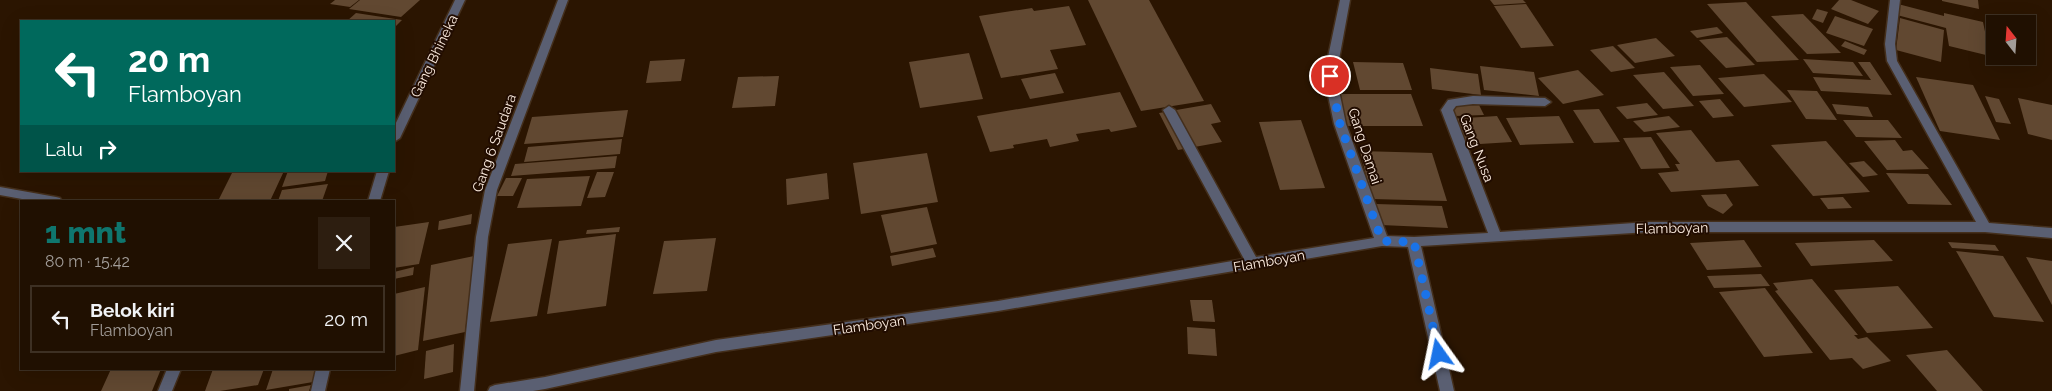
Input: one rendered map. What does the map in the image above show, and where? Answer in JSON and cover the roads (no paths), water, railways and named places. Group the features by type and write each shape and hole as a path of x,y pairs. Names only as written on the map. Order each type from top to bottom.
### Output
{"street":[{"name":"Gang Bhineka","path":"395,136 460,0"},
{"name":"Gang 6 Saudara","path":"466,391 477,302 482,237 492,190 563,0"},
{"name":"Gang Damai","path":"1345,0 1330,76 1340,124 1382,241"},
{"path":"1895,0 1890,44 1892,61 1985,227"},
{"name":"Gang Nusa","path":"1495,236 1447,110 1452,103 1473,100 1545,102"},
{"path":"1169,110 1253,264"},
{"path":"374,200 383,172"},
{"path":"0,191 50,200"},
{"name":"Flamboyan","path":"495,391 544,387 716,346 998,306 1382,241 1414,242 1649,227 1985,227 2052,233"},
{"path":"1414,242 1447,391"},
{"path":"165,391 174,370"},
{"path":"318,391 323,370"}]}
